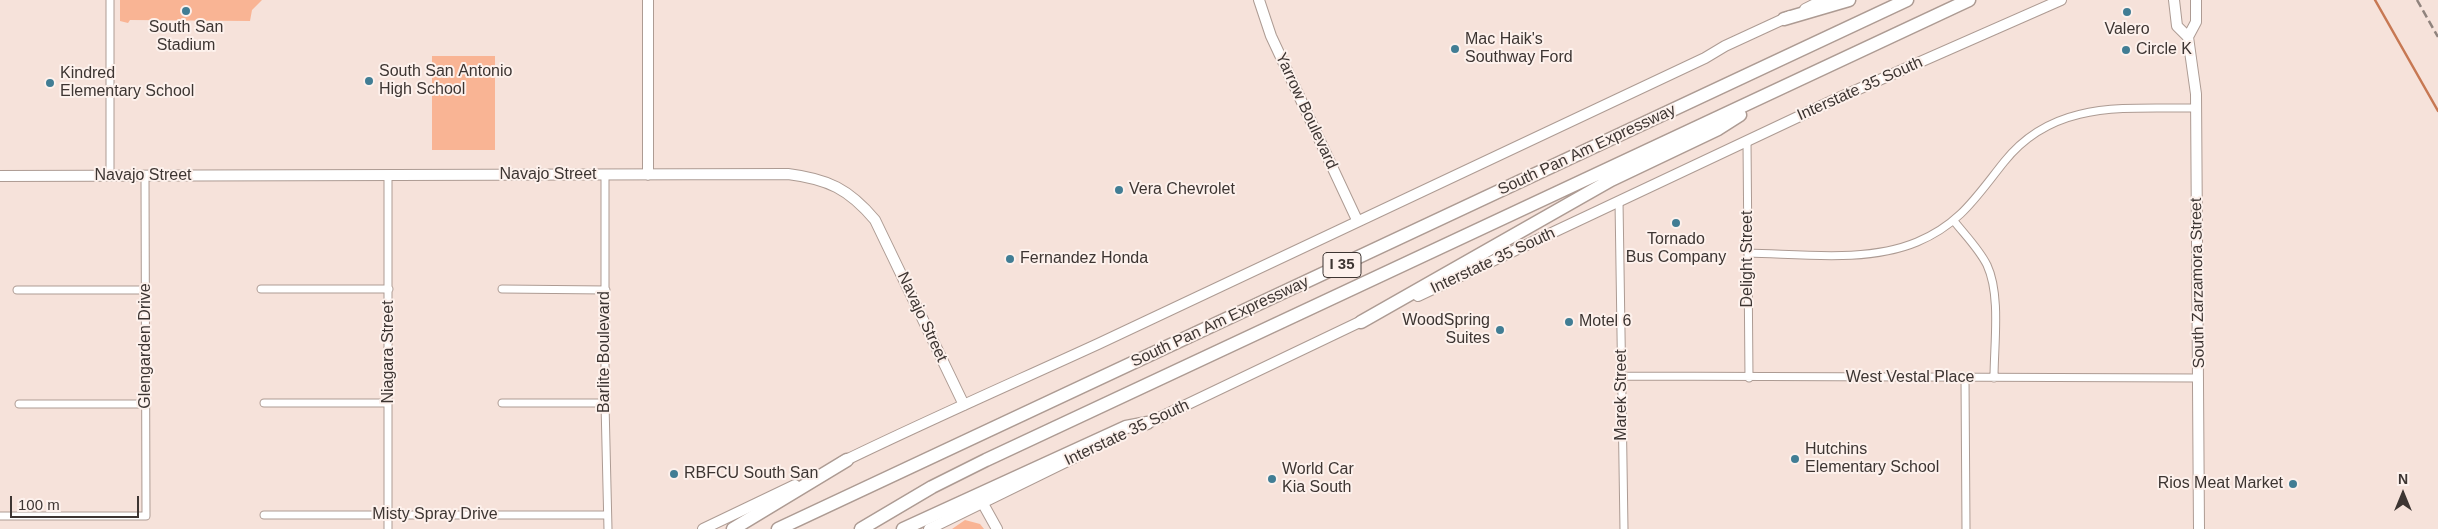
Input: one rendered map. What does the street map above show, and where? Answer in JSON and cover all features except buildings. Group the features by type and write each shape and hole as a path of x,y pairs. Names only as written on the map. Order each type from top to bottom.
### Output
{"highway":[{"path":"1784,19 1849,0"},
{"name":"South Pan Am Expressway","path":"778,529 1907,0"},
{"name":"South Pan Am Expressway","path":"861,529 926,490 986,460 1969,0"},
{"path":"1361,322 1611,180 1718,128 1796,82"},
{"path":"903,529 1126,427 1147,423"},
{"path":"733,529 847,460"}],"main road":[{"path":"648,0 648,175"},
{"name":"Yarrow Boulevard","path":"1259,0 1271,36 1357,220"},
{"path":"703,529 964,405 1099,344 1357,220 1543,136 1823,0"},
{"name":"Interstate 35 South","path":"930,529 1147,423 1836,99 2060,0"},
{"name":"South Zarzamora Street","path":"2174,0 2177,26 2188,37"},
{"name":"South Zarzamora Street","path":"2196,0 2196,22 2188,37 2196,108 2199,529"},
{"name":"Navajo Street","path":"0,176 788,174 822,180 840,187 865,209 881,230 964,405"},
{"path":"982,502 997,529"}],"street":[{"path":"110,0 110,176"},
{"path":"1748,253 1877,253 1902,248 1919,242 1954,221 1971,206 2013,151 2048,125 2077,113 2098,109 2196,108"},
{"name":"Delight Street","path":"1747,141 1749,378"},
{"name":"Niagara Street","path":"388,175 388,529"},
{"name":"Barlite Boulevard","path":"605,175 605,403 608,529"},
{"name":"Glengarden Drive","path":"0,516 146,516 146,176"},
{"name":"Marek Street","path":"1619,201 1624,529"},
{"path":"1954,221 1986,262 1992,278 1994,294 1994,378"},
{"path":"261,289 389,289"},
{"path":"502,289 606,290"},
{"path":"17,290 146,290"},
{"name":"West Vestal Place","path":"1622,376 1749,378 2199,378"},
{"path":"1965,378 1966,529"},
{"path":"264,403 388,403"},
{"path":"502,403 605,403"},
{"path":"19,404 145,404"},
{"name":"Misty Spray Drive","path":"264,515 607,515"}],"shaded area":[{"name":"South San Stadium","path":"120,0 262,0 252,10 250,21 130,20 128,23 120,21"},
{"path":"432,56 495,56 495,150 432,150"},
{"path":"965,520 980,524 984,529 952,529"}],"waterway":[{"path":"2375,0 2438,111"}],"railway":[{"path":"2417,0 2438,37"}],"place":[{"name":"South San Stadium","path":"186,11"},
{"name":"Valero","path":"2127,12"},
{"name":"Mac Haik's Southway Ford","path":"1455,49"},
{"name":"Circle K","path":"2126,50"},
{"name":"South San Antonio High School","path":"369,81"},
{"name":"Kindred Elementary School","path":"50,83"},
{"name":"Vera Chevrolet","path":"1119,190"},
{"name":"Tornado Bus Company","path":"1676,223"},
{"name":"Fernandez Honda","path":"1010,259"},
{"name":"Motel 6","path":"1569,322"},
{"name":"WoodSpring Suites","path":"1500,330"},
{"name":"Hutchins Elementary School","path":"1795,459"},
{"name":"RBFCU South San","path":"674,474"},
{"name":"World Car Kia South","path":"1272,479"},
{"name":"Rios Meat Market","path":"2293,484"}]}
